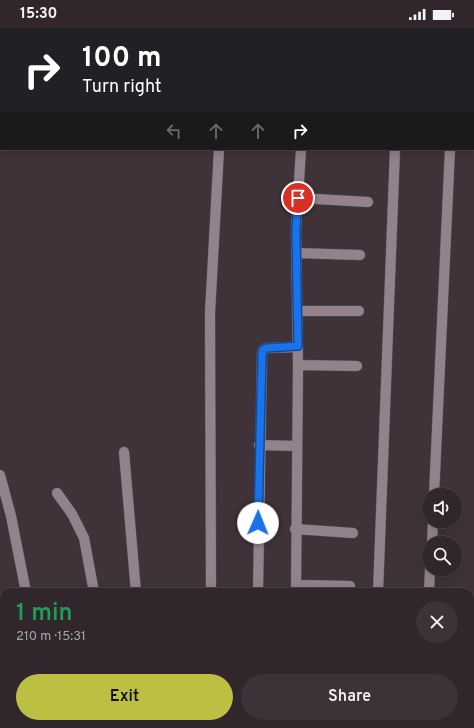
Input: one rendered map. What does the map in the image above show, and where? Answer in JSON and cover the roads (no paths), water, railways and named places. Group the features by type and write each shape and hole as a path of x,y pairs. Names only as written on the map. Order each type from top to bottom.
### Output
{"street":[{"path":"211,588 210,313 219,150"},
{"path":"301,150 296,253 298,346 296,588 350,586"},
{"path":"378,588 395,150"},
{"path":"434,488 450,150"},
{"path":"298,198 368,202"},
{"path":"296,253 360,255"},
{"path":"297,311 359,312"},
{"path":"258,588 259,445 263,350 270,347 298,346"},
{"path":"298,365 357,366"},
{"path":"259,445 296,446"},
{"path":"124,452 136,588"},
{"path":"0,475 11,516 25,588"},
{"path":"57,493 72,514 84,538 93,588"},
{"path":"296,529 353,533"},
{"path":"429,588 430,576"}]}
